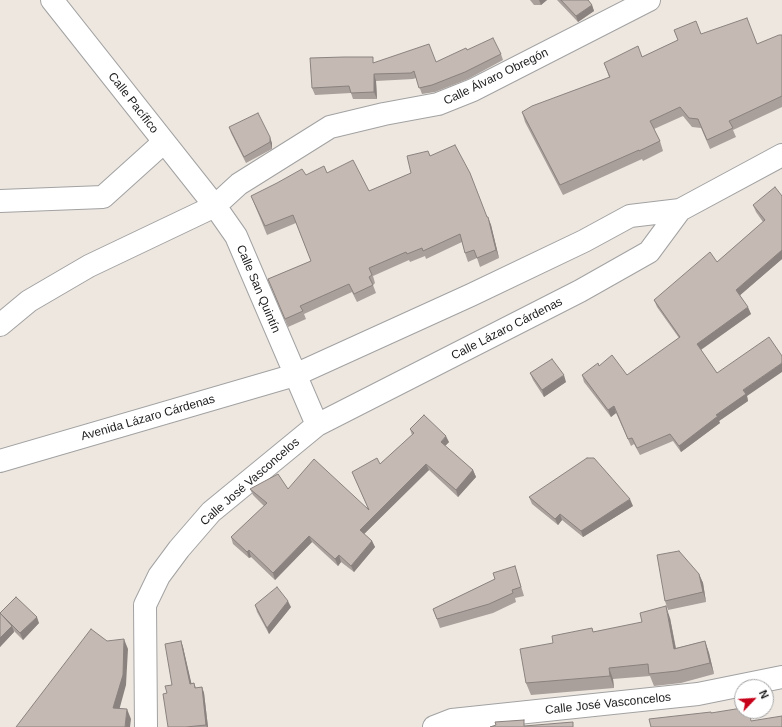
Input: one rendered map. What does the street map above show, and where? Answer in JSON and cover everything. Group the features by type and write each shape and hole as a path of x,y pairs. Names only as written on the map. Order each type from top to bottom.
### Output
{"street":[{"name":"Calle Pacífico","path":"52,0 215,206"},
{"name":"Calle Álvaro Obregón","path":"0,326 29,301 89,266 215,206 239,184 330,127 384,114 438,104 473,90 649,0"},
{"path":"0,201 103,197 164,142"},
{"name":"Calle Lázaro Cárdenas","path":"295,375 472,295 584,241 630,216 680,210 782,155"},
{"name":"Calle San Quintín","path":"215,206 236,236 295,375"},
{"name":"Calle Lázaro Cárdenas","path":"317,425 580,291 649,252 680,210"},
{"path":"295,375 317,425"},
{"name":"Avenida Lázaro Cárdenas","path":"0,461 295,375"},
{"name":"Calle José Vasconcelos","path":"146,727 145,605 159,576 179,549 211,512 317,425"},
{"name":"Calle José Vasconcelos","path":"434,727 452,720 698,694 782,677"}],"building":[{"path":"561,0 588,0 592,5 576,16"},
{"path":"747,18 757,44 782,35 782,96 729,121 733,128 707,140 698,119 689,118 680,107 650,121 660,141 560,185 522,112 532,106 610,77 604,63 638,46 642,57 678,40 674,30 696,21 701,34"},
{"path":"493,38 501,54 465,72 432,85 419,88 414,71 411,73 374,74 374,92 351,93 349,86 312,88 310,58 373,57 373,63 429,44 436,62 466,48 467,50"},
{"path":"258,113 270,137 270,142 244,157 229,127"},
{"path":"455,145 470,173 488,217 496,250 477,258 474,250 465,253 460,234 423,251 422,248 407,254 406,252 369,268 372,275 369,277 373,285 354,294 349,284 300,306 303,311 285,319 268,279 311,261 293,215 265,226 251,196 302,169 306,175 324,166 327,173 353,160 369,191 411,173 407,156 428,151 430,156"},
{"path":"775,187 782,196 782,250 736,290 748,307 697,344 717,373 769,337 782,356 782,363 743,390 746,394 716,415 718,416 679,446 670,434 637,448 632,438 628,439 614,406 608,410 582,375 598,363 599,366 612,355 627,375 680,337 654,300 710,252 717,262 765,220 753,205"},
{"path":"552,359 564,375 542,390 530,373"},
{"path":"424,415 446,436 441,442 473,470 456,490 426,464 360,530 372,541 351,566 339,555 335,559 309,536 273,573 249,550 247,552 231,537 267,503 250,489 278,474 288,489 314,459 369,510 352,472 377,458 380,464 414,433 410,429"},
{"path":"587,458 594,458 630,499 581,531 560,514 555,519 529,497"},
{"path":"679,551 699,574 703,592 665,601 657,555"},
{"path":"515,566 521,587 512,590 513,593 489,604 437,619 433,609 495,579 493,573"},
{"path":"277,587 288,601 267,628 255,605"},
{"path":"16,597 37,617 20,633 0,613"},
{"path":"666,606 674,649 705,641 710,663 677,671 649,674 648,664 609,668 610,676 526,683 520,649 553,643 552,636 592,628 593,632 642,622 640,613"},
{"path":"0,613 12,626 0,638"},
{"path":"91,629 107,641 124,639 123,675 113,708 127,709 125,727 16,727"},
{"path":"181,641 190,684 194,683 195,688 202,687 206,725 168,727 163,694 167,693 165,686 172,685 165,644"},
{"path":"734,709 734,719 751,719 751,721 774,719 774,717 782,716 782,727 651,727 649,719"},
{"path":"524,720 524,726 573,722 573,727 490,727 496,725 495,722"}]}
